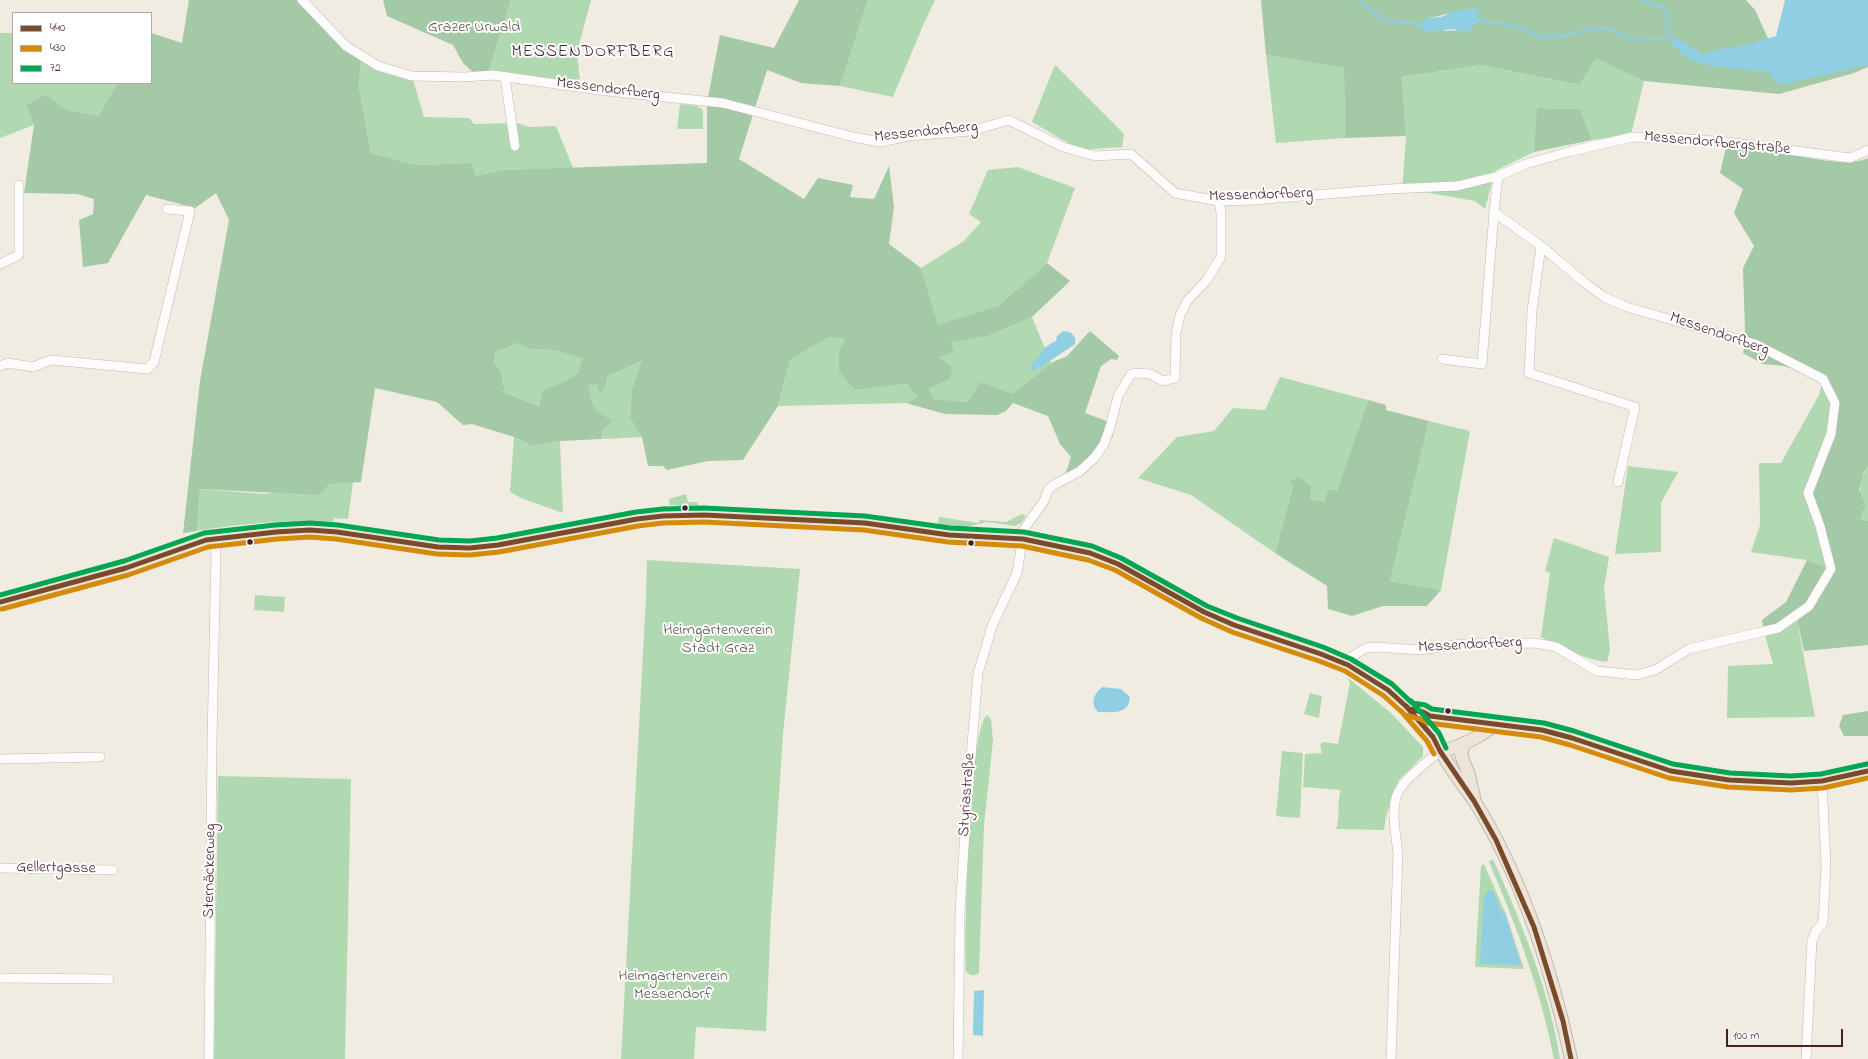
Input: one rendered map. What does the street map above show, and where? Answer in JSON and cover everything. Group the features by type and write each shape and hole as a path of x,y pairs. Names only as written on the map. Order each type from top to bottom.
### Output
{"main road":[{"path":"0,602 126,568 213,539 310,530 347,533 438,547 470,548 498,545 581,528 637,519 704,515 866,523 949,534 1023,538 1090,553 1118,564 1204,612 1228,623 1321,654 1348,665 1382,686 1409,709 1433,737 1440,751 1474,801 1496,840 1534,927 1563,1021 1571,1059"},
{"path":"1409,709 1441,718 1542,730 1572,738 1671,771 1729,780 1791,783 1822,781 1868,771"},
{"path":"1440,751 1452,749 1490,730 1491,723"},
{"path":"1440,751 1450,741 1491,723"},
{"path":"1464,743 1461,755 1468,772 1474,801"}],"street":[{"name":"Messendorfberg","path":"302,0 346,46 378,66 412,76 465,77 493,75 723,103 853,137 880,142 910,136 970,131 1009,120 1063,147 1095,156 1131,154 1174,193 1219,201 1260,200 1389,189 1456,186 1498,176"},
{"path":"505,77 515,146"},
{"name":"Messendorfbergstraße","path":"1498,176 1526,164 1547,158 1632,138 1687,139 1726,142 1850,158 1868,150"},
{"path":"1442,359 1482,364 1498,176"},
{"path":"0,264 19,255 19,185"},
{"name":"Styriastraße","path":"958,1059 960,910 978,673 992,626 1017,573 1024,528 1044,501 1048,490 1052,486 1080,471 1095,457 1104,444 1118,396 1128,377 1135,373 1150,374 1163,381 1175,378 1176,334 1180,315 1188,300 1206,281 1221,257 1221,213 1219,201"},
{"path":"0,366 8,363 33,366 51,360 147,369 154,362 190,211 167,209"},
{"name":"Messendorfberg","path":"1348,665 1351,657 1366,648 1381,646 1420,650 1462,644 1536,644 1556,647 1596,671 1637,675 1655,670 1689,649 1778,628 1808,606 1832,569 1820,526 1808,494 1831,434 1835,403 1823,379 1755,344 1627,307 1604,297 1541,246 1494,212"},
{"path":"1541,246 1532,310 1529,373 1635,407 1618,482"},
{"name":"Sternäckerweg","path":"209,1059 212,741 216,552 213,539"},
{"path":"1391,1059 1398,853 1393,820 1394,802 1398,789 1405,780 1440,751"},
{"path":"0,759 100,757"},
{"path":"1806,1059 1812,941 1823,923 1826,865 1822,781"},
{"name":"Gellertgasse","path":"0,868 113,870"},
{"path":"0,978 109,978"}],"green space":[{"path":"189,0 302,0 361,55 359,87 371,153 415,165 472,163 476,176 501,170 707,163 707,102 720,35 774,48 799,0 868,0 840,86 801,83 767,70 739,159 804,199 818,178 853,185 850,197 874,199 889,166 894,207 889,244 921,268 938,325 998,306 1047,263 1070,281 1032,317 988,336 950,343 954,351 939,357 952,368 950,379 929,388 934,399 968,402 980,382 1013,394 1051,363 1067,356 1090,331 1119,356 1117,360 1111,359 1101,366 1085,413 1109,422 1113,436 1086,473 1061,487 1071,457 1060,444 1048,416 1013,403 1006,411 997,415 945,414 906,403 918,397 907,384 855,390 839,371 839,352 845,339 829,337 790,360 778,406 743,460 708,461 667,470 663,466 648,466 642,437 630,418 632,389 642,361 608,376 604,390 600,393 596,384 589,386 592,404 598,411 613,421 603,429 601,439 560,441 533,446 514,437 472,424 463,425 437,402 375,388 361,482 329,484 319,495 200,489 197,531 183,533 200,381 229,220 216,193 195,208 146,195 108,263 83,267 79,220 93,214 94,199 77,194 24,193 34,125 26,105 46,94 67,110 98,116 117,84 152,84 152,33 182,43","holes":["518,343 530,349 554,350 582,358 578,372 569,379 543,391 539,406 505,393 501,372 494,363 496,352"]},
{"name":"Grazer Urwald","path":"383,0 511,0 488,73 474,73 463,63 453,45 387,16"},
{"path":"511,0 591,0 577,52 580,81 570,79 559,84 488,73"},
{"path":"868,0 935,0 893,97 840,86"},
{"path":"1261,0 1746,0 1755,10 1772,47 1868,50 1868,67 1854,73 1779,94 1644,81 1596,58 1579,85 1480,65 1402,77 1406,136 1345,138 1344,68 1266,55","holes":["1471,10 1460,33 1458,30 1445,31 1426,18"]},
{"path":"0,33 12,33 12,84 117,84 98,116 67,110 46,94 26,105 34,125 0,138"},
{"path":"361,55 412,76 424,117 469,118 474,124 517,123 529,127 556,126 573,168 501,170 476,176 472,163 414,165 371,153 359,87"},
{"path":"1266,55 1344,68 1345,138 1276,143"},
{"path":"1596,57 1644,81 1631,135 1592,140 1580,109 1538,108 1534,152 1495,171 1485,209 1475,201 1418,191 1402,193 1406,136 1402,77 1480,65 1578,85"},
{"path":"1055,65 1124,134 1122,147 1080,150 1032,122"},
{"path":"680,104 697,106 703,110 703,129 677,129"},
{"path":"1537,108 1580,109 1592,140 1534,152"},
{"path":"1726,147 1764,150 1835,162 1858,161 1868,158 1868,467 1864,472 1859,490 1865,505 1860,519 1868,521 1868,645 1804,651 1796,615 1764,632 1762,620 1786,602 1807,560 1831,569 1808,493 1822,459 1835,403 1823,379 1784,366 1763,364 1743,353 1747,338 1745,332 1743,268 1754,246 1734,213 1743,189 1720,173"},
{"path":"1018,167 1075,188 1047,263 998,306 938,326 921,268 964,241 981,222 969,214 988,170"},
{"path":"1032,317 1051,363 1013,395 980,382 968,402 934,399 929,387 950,379 939,357 950,343 988,336"},
{"path":"829,337 846,339 855,390 907,384 919,397 906,403 778,406 790,360"},
{"path":"518,343 530,349 554,350 582,357 578,372 569,379 544,391 540,406 505,393 501,372 494,363 496,352"},
{"path":"643,361 632,389 630,418 642,437 601,439 603,429 590,400 589,386 596,384 601,393 604,390 608,376"},
{"path":"1280,377 1368,400 1337,491 1325,502 1310,499 1312,488 1288,482 1293,486 1275,553 1191,495 1138,478 1177,437 1214,431 1233,408 1265,410"},
{"path":"1823,379 1835,403 1831,569 1807,560 1751,552 1760,525 1759,463 1781,463 1819,395"},
{"path":"1368,400 1386,405 1386,410 1429,421 1390,581 1441,590 1427,606 1383,606 1352,616 1328,609 1327,586 1275,553 1293,486 1288,482 1299,477 1312,488 1310,499 1325,502 1328,489 1337,491"},
{"path":"1429,421 1470,431 1441,590 1390,581"},
{"path":"514,437 533,446 560,441 563,513 521,498 510,492"},
{"path":"1628,466 1678,472 1661,503 1661,552 1615,554"},
{"path":"1868,467 1868,521 1860,519 1860,499 1862,479"},
{"path":"353,482 348,519 334,518 333,522 299,521 265,523 197,531 200,489 265,494 329,484"},
{"path":"686,494 688,502 697,502 699,506 688,506 687,503 682,504 682,506 670,505 669,499"},
{"path":"1022,514 1026,516 1021,523 1015,526 987,522 961,528 937,527 939,517 979,523 980,520 1006,522"},
{"path":"1554,538 1609,557 1604,588 1610,650 1607,662 1590,658 1565,649 1541,637 1550,573 1545,571"},
{"name":"Heimgartenverein Stadt Graz","path":"647,560 800,569 783,734 771,917 766,1031 696,1027 694,1059 621,1059"},
{"path":"255,595 285,597 284,612 254,610"},
{"path":"1796,615 1815,717 1727,718 1728,666 1773,664 1764,632"},
{"path":"1347,677 1391,713 1423,747 1423,756 1399,780 1386,816 1384,830 1336,829 1341,790 1303,787 1305,754 1322,753 1320,746 1322,742 1338,744 1350,683"},
{"path":"1310,693 1322,696 1319,718 1304,714"},
{"path":"1868,711 1868,736 1844,736 1839,726 1843,715"},
{"path":"987,715 991,719 993,741 984,825 979,973 972,975 966,972 969,836 976,756 981,728"},
{"path":"1282,751 1303,753 1300,818 1276,816"},
{"path":"218,776 351,779 345,1059 214,1059"},
{"path":"1493,859 1524,932 1542,982 1560,1059 1554,1059 1549,1034 1535,983 1509,910 1489,862"},
{"path":"1484,864 1506,914 1524,969 1475,967 1481,866"}],"water":[{"path":"1785,0 1868,0 1868,65 1780,85 1768,72 1711,66 1690,60 1671,43 1674,37 1704,54 1716,50 1745,45 1776,36"},
{"path":"1477,8 1480,20 1470,30 1460,33 1458,30 1454,29 1423,32 1420,23 1426,18 1441,17 1455,11"},
{"path":"1063,331 1070,332 1075,337 1075,344 1041,367 1031,371 1032,363 1044,349 1056,341 1057,336"},
{"path":"1102,687 1121,689 1130,697 1127,707 1123,710 1114,712 1098,712 1093,702 1096,693"},
{"path":"1488,890 1493,891 1502,913 1505,913 1521,965 1480,964 1484,898"},
{"path":"984,990 983,1036 973,1035 974,991"}],"waterway":[{"path":"1358,0 1386,21 1415,23 1420,27 1423,27"},
{"path":"1642,0 1667,9 1666,26 1670,30 1669,36"},
{"path":"1477,20 1512,25 1543,37 1565,36 1586,30 1606,28 1634,40 1658,39 1669,36 1674,40"}],"transit line":[{"name":"72","path":"0,595 124,561 204,533 275,525 310,523 338,525 439,540 470,541 497,538 636,512 663,509 704,508 865,516 950,528 1024,532 1092,546 1121,558 1207,606 1237,618 1323,647 1351,659 1392,684 1412,703 1425,705 1432,709 1544,723 1574,731 1673,764 1730,773 1791,776 1821,774 1867,764"},
{"name":"440","path":"0,602 126,568 206,540 276,532 310,530 337,532 438,547 470,548 498,545 637,519 663,516 704,515 865,523 949,535 1023,539 1090,553 1118,564 1204,612 1234,625 1321,654 1348,665 1388,690 1409,709 1423,712 1430,716 1542,730 1572,738 1671,771 1729,780 1791,783 1822,781 1868,771"},
{"name":"430","path":"2,609 128,575 208,547 277,539 310,537 336,539 437,554 470,555 499,552 638,526 663,523 704,522 864,530 948,542 1022,546 1088,560 1115,570 1201,618 1232,632 1345,671 1384,696 1405,715 1428,723 1541,737 1570,745 1669,778 1728,787 1791,790 1823,788 1868,778"},
{"name":"72","path":"1411,701 1439,733 1446,748"},
{"name":"440","path":"1406,706 1433,737 1440,751 1474,801 1496,840 1534,927 1563,1021 1571,1059"},
{"name":"430","path":"1401,711 1427,741 1434,754"}],"district":[{"name":"MESSENDORFBERG","path":"593,53"}],"park label":[{"name":"Heimgartenverein Messendorf","path":"673,986"}]}
